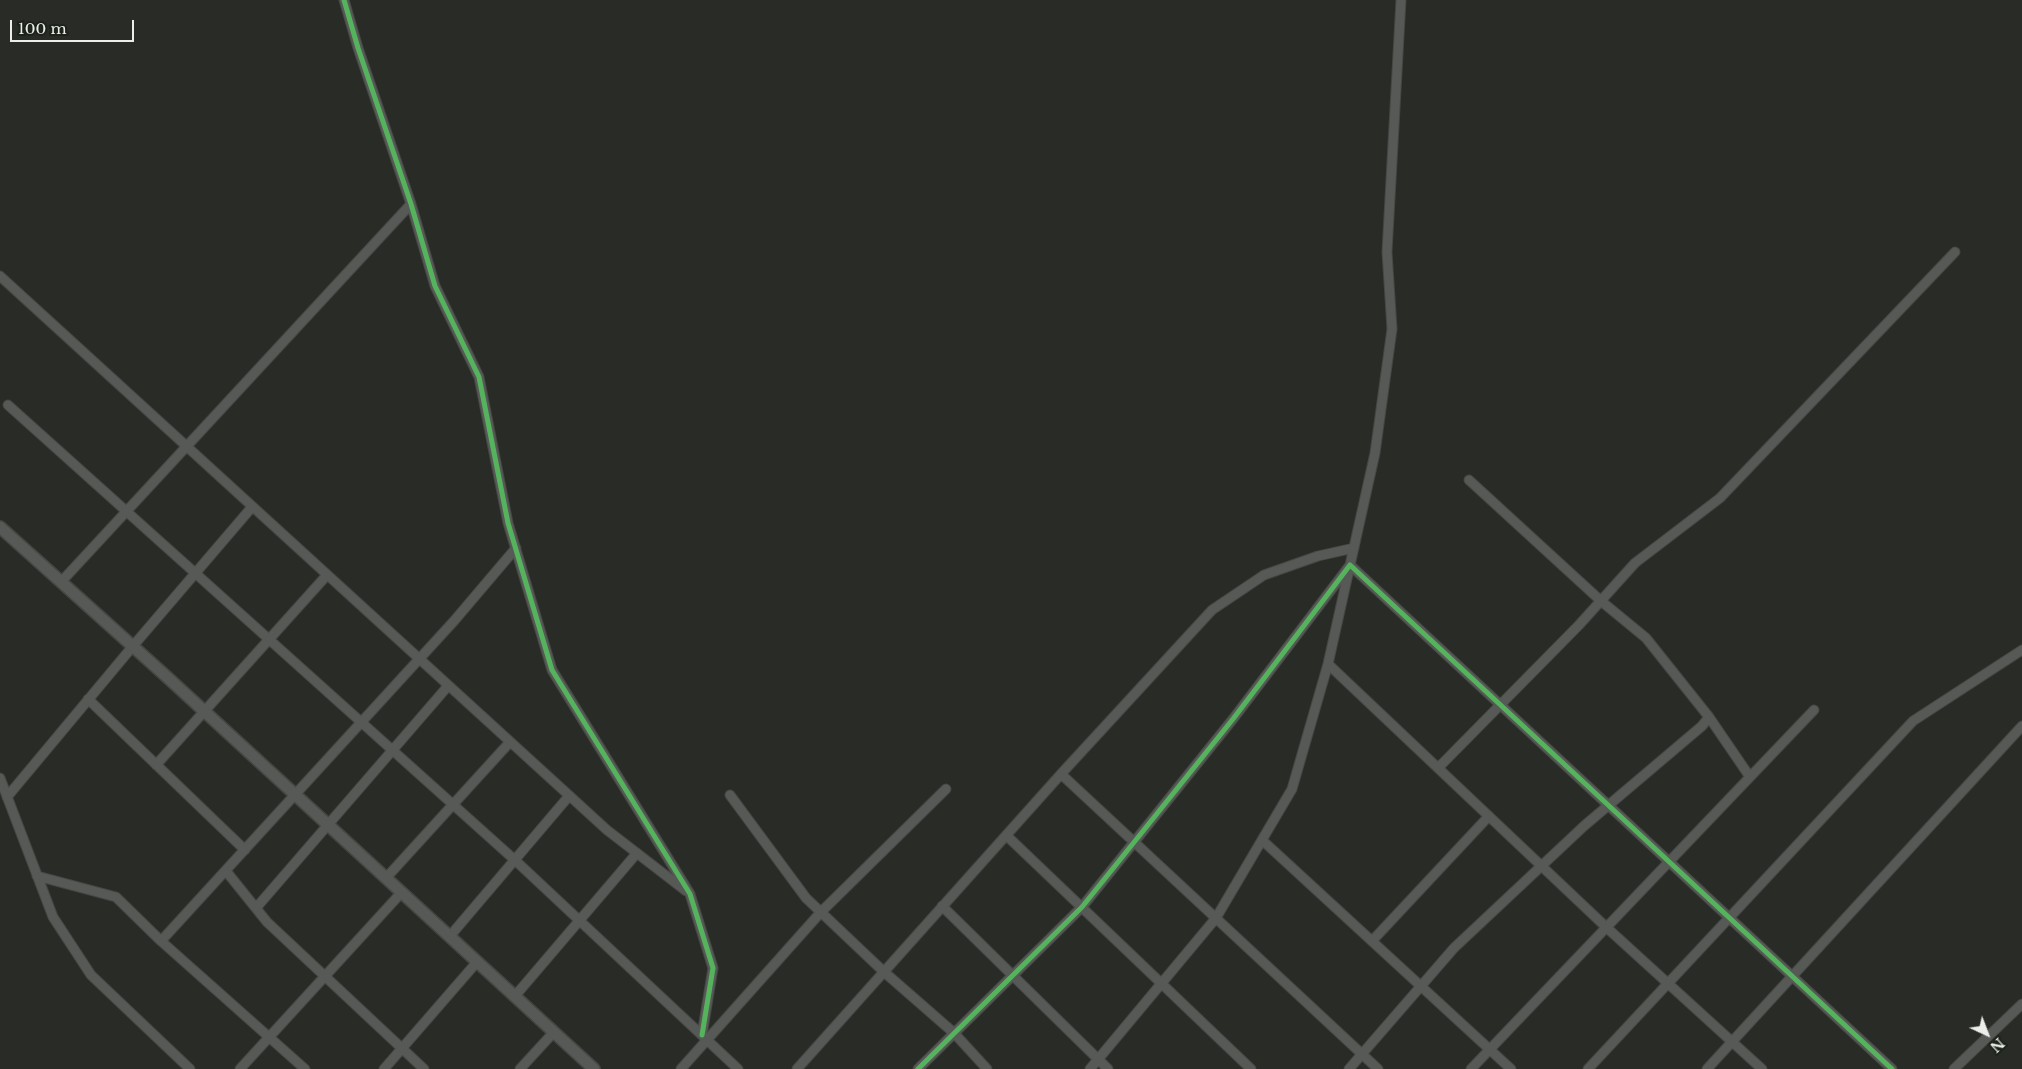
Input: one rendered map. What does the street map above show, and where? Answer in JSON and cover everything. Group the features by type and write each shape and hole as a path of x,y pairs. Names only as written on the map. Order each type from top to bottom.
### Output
{"street":[{"path":"344,0 358,48 411,204 435,286 479,377 508,523 552,670 690,894 713,968 705,1037"},
{"path":"1090,1069 1216,918 1292,789 1328,664 1375,453 1392,328 1386,252 1401,0"},
{"path":"61,582 411,204"},
{"path":"1438,768 1636,563 1720,498 1955,252"},
{"path":"0,276 569,796 607,830 690,894"},
{"path":"8,405 515,860 738,1069"},
{"path":"1468,480 1601,601 1646,638 1710,717 1750,777"},
{"path":"7,797 252,507"},
{"path":"0,527 205,711 594,1069"},
{"path":"161,941 296,795 516,548"},
{"path":"797,1069 1061,774 1212,610 1264,575 1318,556 1354,548"},
{"path":"1350,565 1892,1069"},
{"path":"918,1069 1082,907 1233,718 1350,565"},
{"path":"156,765 327,575"},
{"path":"1588,1069 1913,721 2022,650"},
{"path":"1328,664 1606,927 1762,1069"},
{"path":"256,908 448,686"},
{"path":"88,700 245,850"},
{"path":"1471,1069 1814,710"},
{"path":"1349,1069 1454,948 1609,805 1702,726 1710,717"},
{"path":"1707,1069 2022,726"},
{"path":"386,878 510,742"},
{"path":"1061,774 1378,1069"},
{"path":"0,778 53,916 91,975 190,1069"},
{"path":"681,1069 705,1037 821,912 946,789"},
{"path":"730,795 806,898 954,1033 987,1069"},
{"path":"450,936 569,796"},
{"path":"1372,941 1489,816"},
{"path":"1006,836 1251,1069"},
{"path":"1262,840 1511,1069"},
{"path":"515,996 637,853"},
{"path":"226,871 267,922 424,1069"},
{"path":"37,876 116,897 161,941 305,1069"},
{"path":"240,1069 402,892"},
{"path":"942,906 1108,1069"},
{"path":"384,1069 477,962"},
{"path":"1954,1069 2022,1004"},
{"path":"520,1069 554,1032"}],"cycle path":[{"path":"344,0 358,48 411,204 435,286 479,377 508,523 552,670 690,894 713,968 702,1035"},
{"path":"918,1069 1082,907 1233,719 1350,565 1892,1069"}]}
